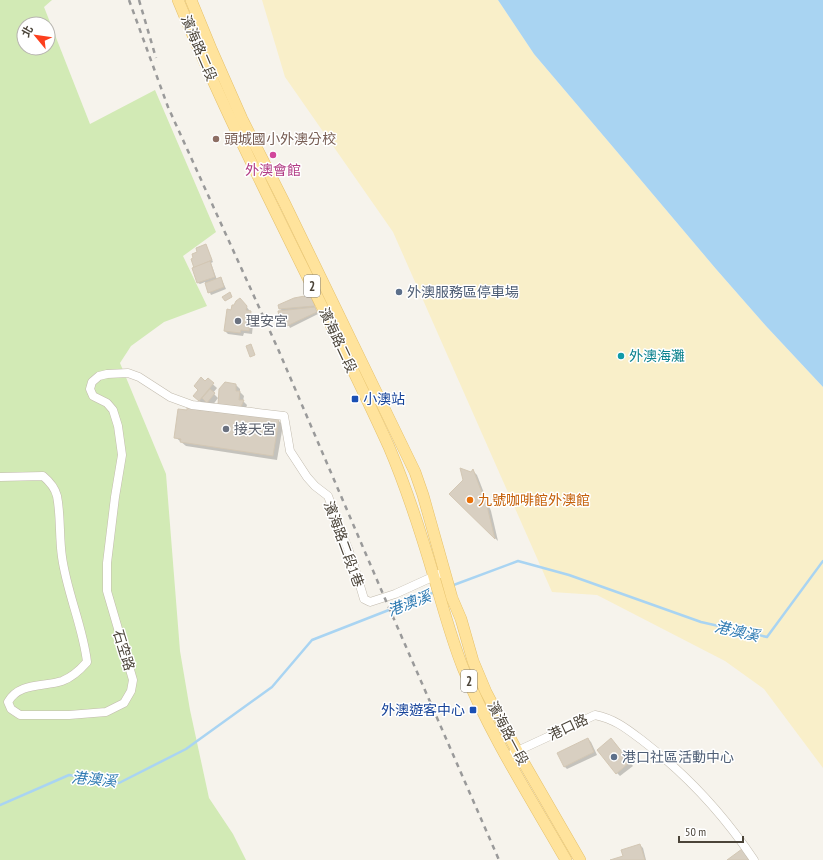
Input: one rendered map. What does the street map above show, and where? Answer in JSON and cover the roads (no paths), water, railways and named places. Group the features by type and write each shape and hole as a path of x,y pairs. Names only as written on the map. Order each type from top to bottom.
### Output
{"main road":[{"name":"濱海路二段","path":"178,0 202,57 284,202 326,300 346,357 389,448 410,499 434,576"},
{"name":"濱海路二段","path":"192,0 237,121 273,207 355,350 415,472 445,571"},
{"path":"273,207 284,202"},
{"path":"346,357 355,350"},
{"path":"389,448 400,443"},
{"name":"濱海路一段","path":"445,571 452,598 461,619 473,661 484,686 517,751 580,860"},
{"name":"濱海路一段","path":"434,576 462,666 482,712 564,857"},
{"path":"564,857 573,849"}],"street":[{"name":"石空路","path":"0,477 43,476 50,483 57,494 62,558 77,619 85,643 87,662 78,673 62,681 25,687 11,697 8,702 11,709 20,715 29,716 106,712 124,703 131,691 133,680 107,591 107,563 122,455 118,426 113,410 107,403 93,396 90,389 92,382 99,376 107,374 128,373 139,377 170,398 192,405 284,416"},
{"name":"濱海路二段1巷","path":"284,416 290,451 315,486 328,496 353,562 364,599 370,602 395,594 445,571"},
{"name":"港口路","path":"506,756 595,715 608,718 619,723 659,754 700,792 754,860"}],"water":[{"path":"498,0 823,0 823,387 766,326 716,269 534,54"}],"waterway":[{"name":"港澳溪","path":"451,586 518,561 569,575 701,622 767,637 823,561"},
{"name":"港澳溪","path":"0,805 69,775 119,783 186,749 272,687 312,640 435,592"}],"railway":[{"path":"129,0 168,107 278,349 499,860"},
{"path":"139,0 156,58"}],"place":[{"name":"頭城國小外澳分校","path":"216,139"},
{"name":"外澳會館","path":"273,155"},
{"name":"外澳服務區停車場","path":"399,292"},
{"name":"理安宮","path":"238,321"},
{"name":"外澳海灘","path":"621,356"},
{"name":"小澳站","path":"355,399"},
{"name":"接天宮","path":"226,429"},
{"name":"九號咖啡館外澳館","path":"470,500"},
{"name":"外澳遊客中心","path":"473,710"},
{"name":"港口社區活動中心","path":"614,757"}]}
